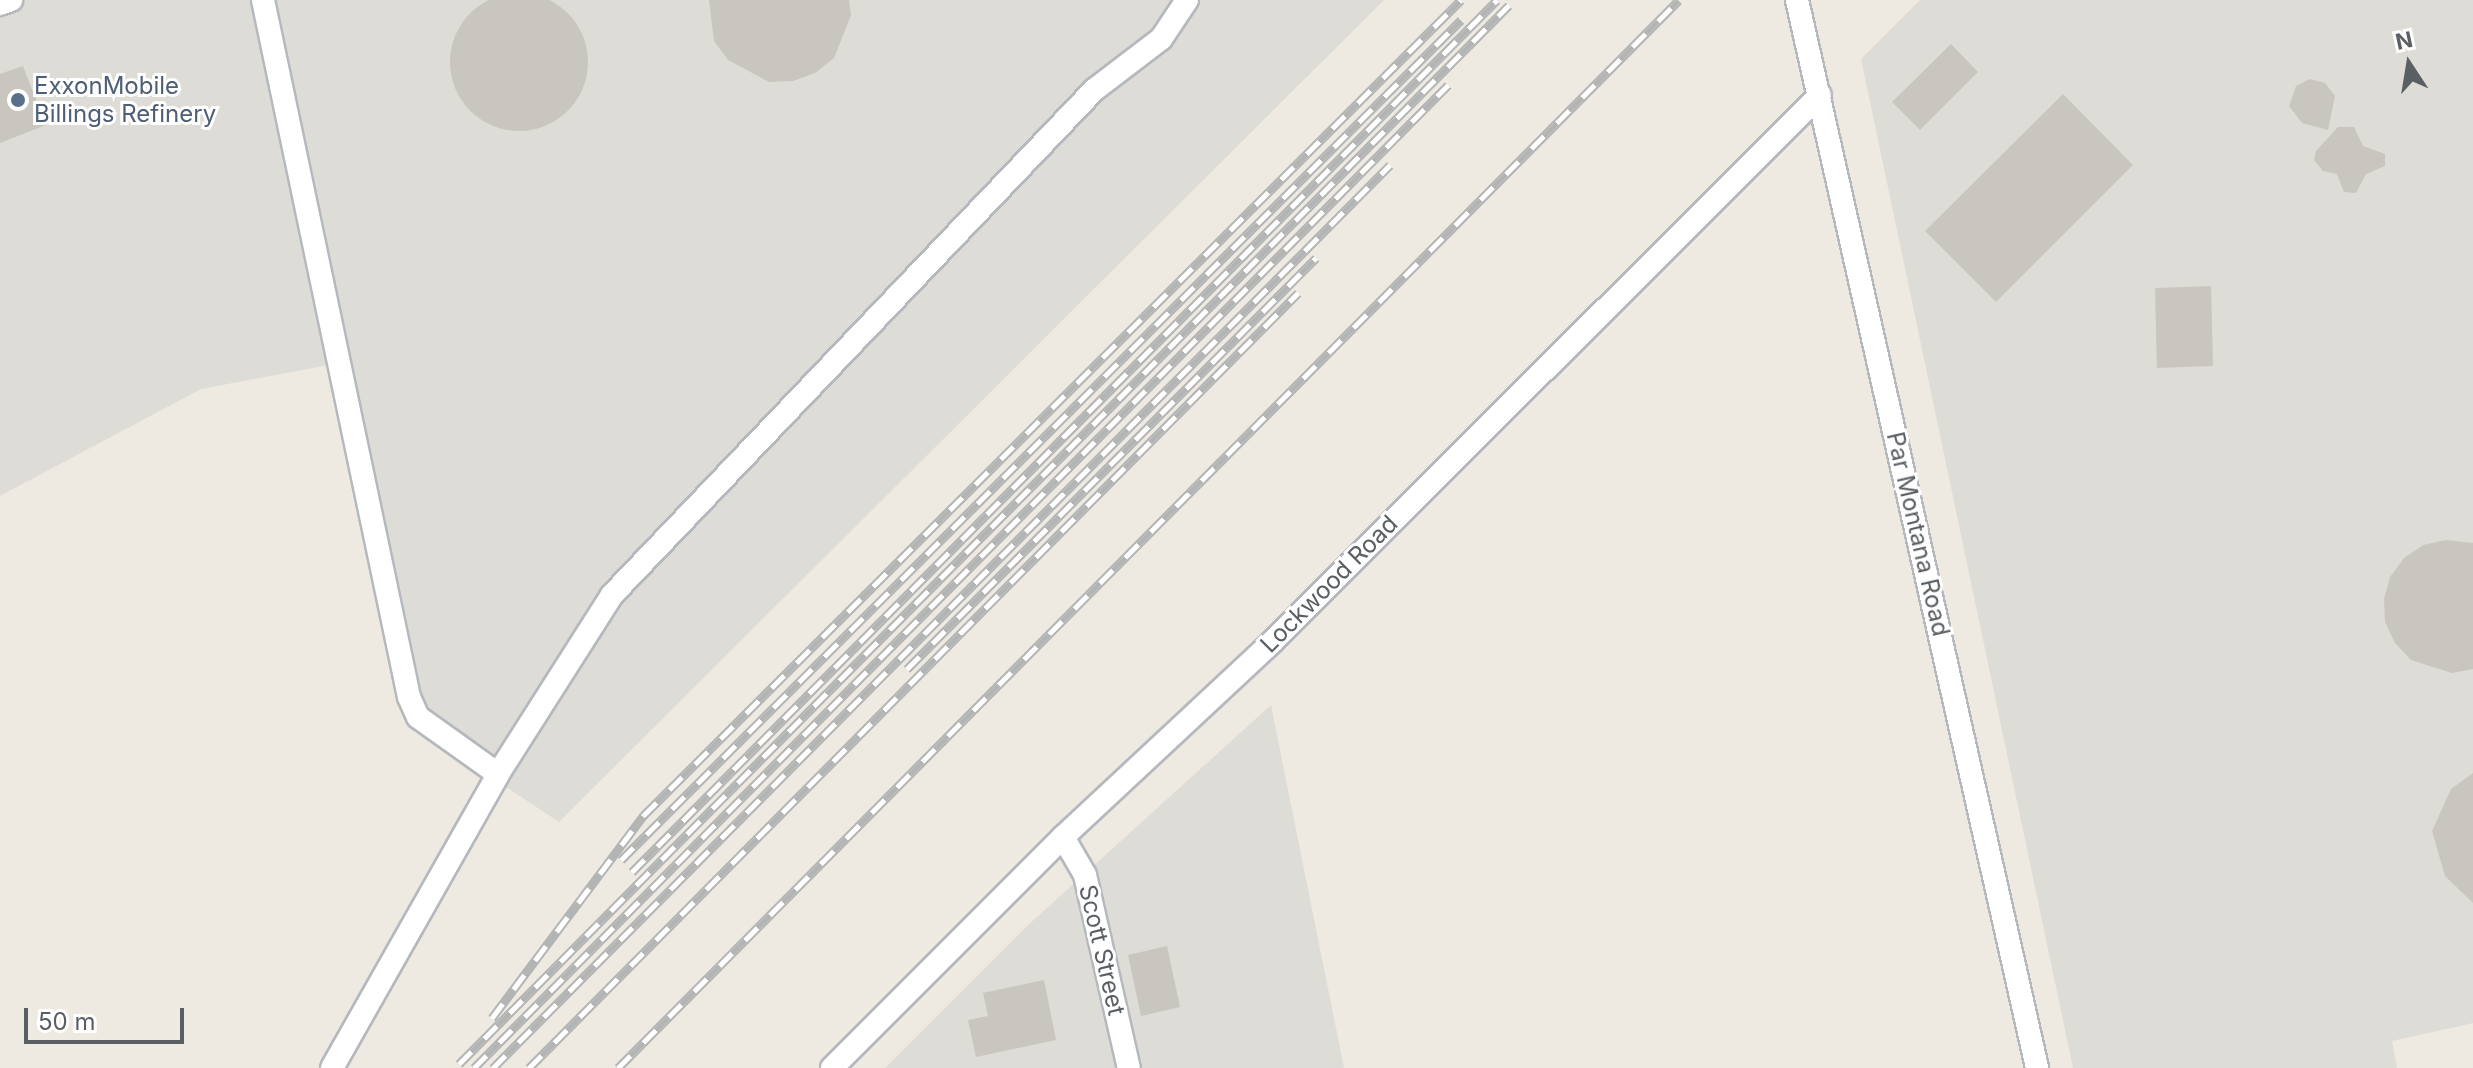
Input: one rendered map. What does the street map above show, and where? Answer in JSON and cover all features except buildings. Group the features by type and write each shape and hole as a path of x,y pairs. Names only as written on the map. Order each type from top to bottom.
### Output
{"street":[{"path":"0,4 11,0"},
{"path":"263,0 409,697 418,717 498,774"},
{"path":"332,1068 498,774 612,595 1094,90 1161,39 1187,0"},
{"name":"Par Montana Road","path":"1797,0 2037,1068"},
{"name":"Lockwood Road","path":"832,1068 1063,837 1272,642 1820,95"},
{"name":"Scott Street","path":"1063,837 1085,875 1129,1068"}],"shaded area":[{"path":"0,0 1384,0 559,822 421,731 329,365 201,389 0,496"},
{"path":"1920,0 2473,0 2473,1023 2392,1041 2397,1068 2073,1068 1861,59"},
{"path":"1271,705 1344,1068 885,1068 1027,926"}],"railway":[{"path":"492,1018 644,815 1461,0"},
{"path":"632,872 1497,0"},
{"path":"618,1068 1679,0"},
{"path":"459,1064 1509,5"},
{"path":"621,860 1461,20"},
{"path":"474,1068 1448,85"},
{"path":"493,1068 1390,165"},
{"path":"907,669 1316,258"},
{"path":"529,1068 1298,293"}],"place":[{"name":"ExxonMobile Billings Refinery","path":"18,100"}]}
